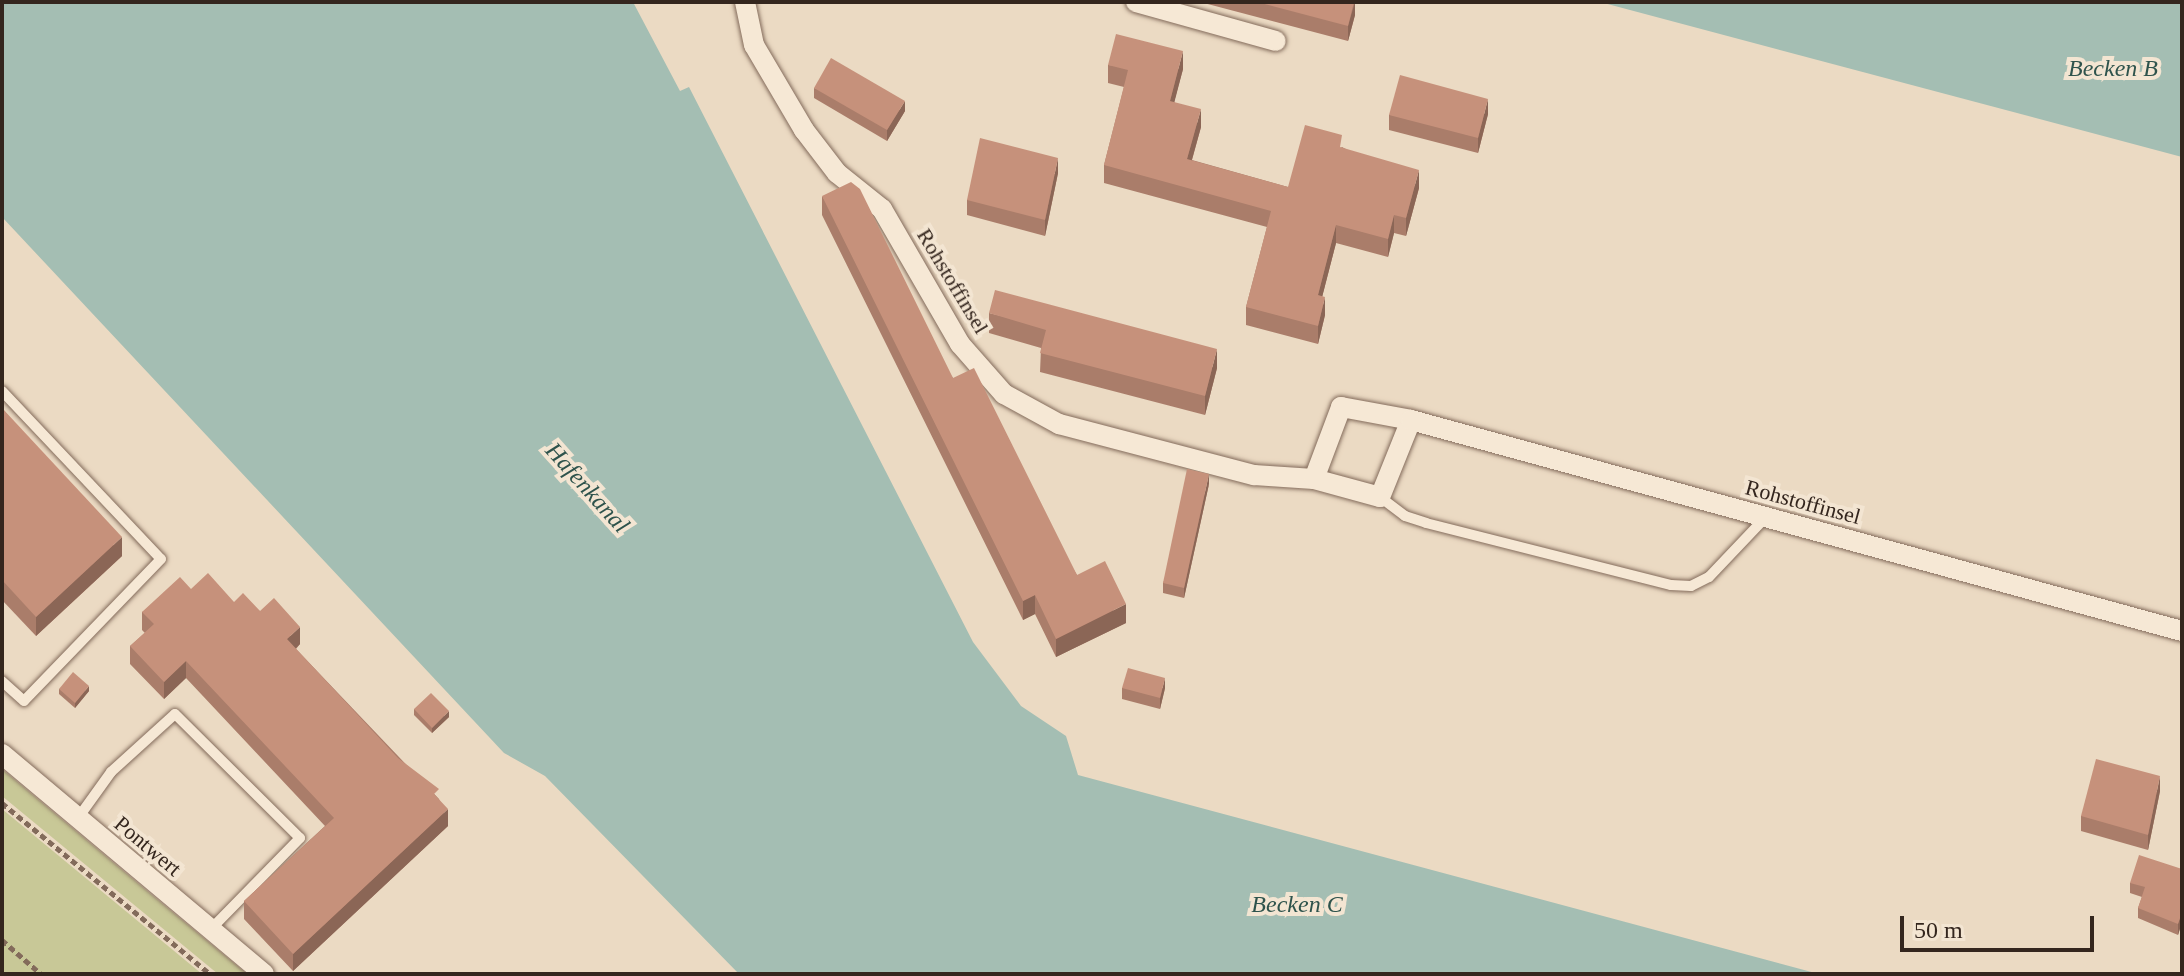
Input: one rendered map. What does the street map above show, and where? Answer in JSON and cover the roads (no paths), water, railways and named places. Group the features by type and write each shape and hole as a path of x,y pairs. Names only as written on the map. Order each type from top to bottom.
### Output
{"street":[{"name":"Rohstoffinsel","path":"745,2 754,45 804,130 837,173 882,209 960,344 1004,394 1059,424 1254,475 1314,479 1380,497"},
{"path":"1136,2 1276,41"},
{"name":"Rohstoffinsel","path":"1314,479 1341,407 1411,420 2182,631"},
{"path":"1380,497 1411,420"},
{"name":"Pontwert","path":"2,754 264,974"}],"lane":[{"path":"2,391 161,559 24,701 2,681"},
{"path":"1380,497 1405,516 1426,523 1691,586 1709,577 1766,516"},
{"path":"78,818 111,772 175,714 300,838 210,930"}],"water":[{"path":"2,2 633,2 680,91 689,87 973,642 1021,706 1066,736 1078,775 1819,974 739,974 545,776 504,753 2,217"},
{"name":"Becken B","path":"1600,2 2182,2 2182,157"}],"water label":[{"name":"Hafenkanal","path":"587,488"},
{"name":"Becken C","path":"1297,905"}]}
